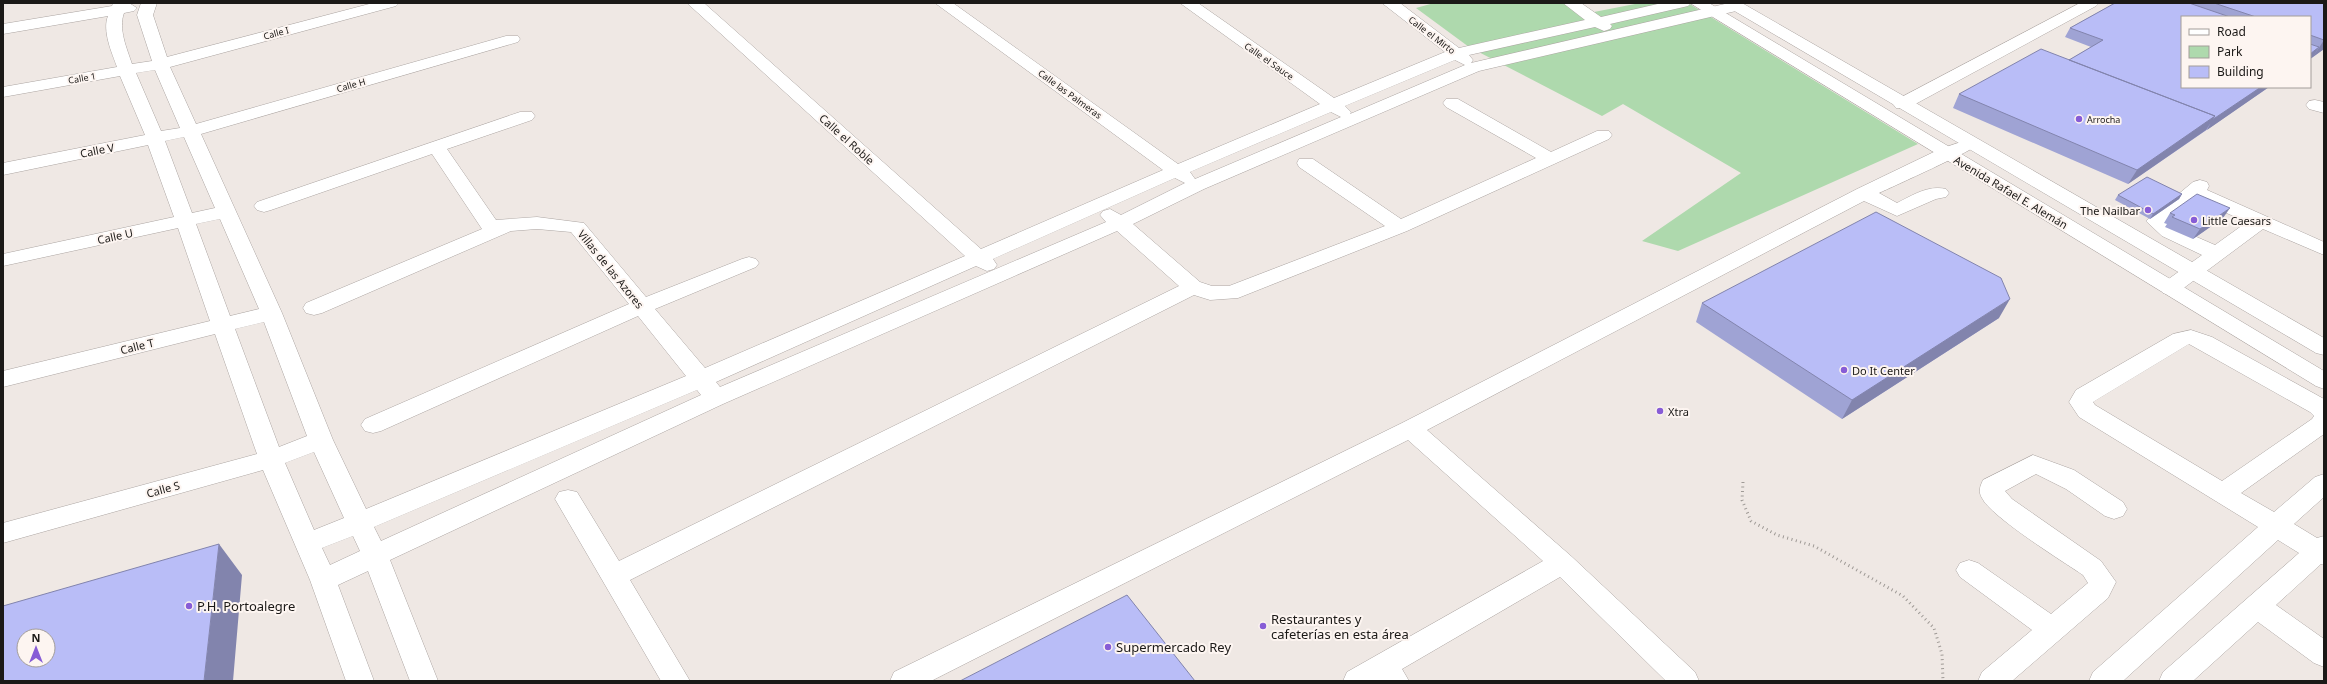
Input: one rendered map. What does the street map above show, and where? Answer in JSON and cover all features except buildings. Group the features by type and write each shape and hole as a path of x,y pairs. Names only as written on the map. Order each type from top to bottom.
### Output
{"street":[{"path":"67,19 76,3"},
{"name":"Calle I","path":"161,64 391,3"},
{"name":"Calle el Roble","path":"695,3 999,276"},
{"name":"Calle las Palmeras","path":"943,3 1197,185"},
{"name":"Calle el Sauce","path":"1188,3 1351,119"},
{"name":"Calle el Mirto","path":"1390,3 1474,67"},
{"path":"1571,3 1617,34"},
{"path":"306,544 701,379 1176,171 1457,53 1596,21 1683,3"},
{"path":"1902,104 1937,87 2091,3"},
{"path":"3,29 67,19 118,7 152,4"},
{"path":"152,4 145,15 150,35 161,64 271,314 321,440 375,556 424,681"},
{"path":"323,580 715,398 1120,223 1197,185 1474,67 1617,34 1719,6"},
{"name":"Avenida Rafael E. Alemán","path":"1719,6 1902,104 2194,271 2324,348"},
{"name":"Avenida Rafael E. Alemán","path":"1719,6 1946,153 2324,381"},
{"path":"118,7 114,20 116,38 126,70 155,138 271,459 306,544 323,580 360,681"},
{"name":"Calle H","path":"190,130 512,39"},
{"name":"Calle 1","path":"3,92 161,64"},
{"path":"1452,103 1549,158"},
{"path":"264,206 526,116"},
{"name":"Calle V","path":"3,169 190,130"},
{"path":"1098,206 1120,223 1193,287 1210,293 1231,293 1400,227 1602,135"},
{"path":"904,681 1410,429 1864,193 1946,153 1970,144"},
{"name":"Villas de las Azores","path":"436,147 490,226 537,223 577,226 715,398"},
{"path":"1306,163 1400,227"},
{"path":"2217,254 2169,232 2156,221 2198,189 2260,222 2324,249"},
{"path":"1864,193 1897,210 1933,193 1939,193"},
{"name":"Calle U","path":"3,260 226,212"},
{"path":"2170,288 2260,222"},
{"path":"314,308 508,224"},
{"path":"373,425 641,307 749,263"},
{"path":"613,576 1193,287"},
{"name":"Calle T","path":"3,379 271,314"},
{"path":"2173,681 2256,605 2322,551 2087,411 2081,402 2084,396 2181,339 2191,337 2204,342 2318,406 2324,413"},
{"path":"2223,493 2323,423 2324,419"},
{"path":"1410,429 1562,562 1685,681"},
{"name":"Calle S","path":"3,533 271,459 321,440"},
{"path":"1992,681 2098,590 2103,582 2092,568 2003,506 1993,496 1992,486 2032,464 2047,467 2063,475 2114,509"},
{"path":"2103,681 2324,483"},
{"path":"568,499 676,681"},
{"path":"1358,681 1388,674 1562,562"},
{"path":"1969,570 2052,629"},
{"path":"2256,605 2324,654"}],"path":[{"path":"1743,482 1742,500 1751,521 1777,535 1814,546 1867,574 1904,596 1934,628 1942,654 1943,681"}],"green space":[{"path":"1434,3 1580,3 1594,12 1640,3 1688,3 1918,144 1678,251 1642,241 1741,173 1623,104 1602,116 1469,47 1416,8"}],"place":[{"name":"Arrocha","path":"2079,119"},
{"name":"The Nailbar","path":"2148,210"},
{"name":"Little Caesars","path":"2194,220"},
{"name":"Do It Center","path":"1844,370"},
{"name":"Xtra","path":"1660,411"},
{"name":"P.H. Portoalegre","path":"189,606"},
{"name":"Restaurantes y cafeterías en esta área","path":"1263,626"},
{"name":"Supermercado Rey","path":"1108,647"}]}
